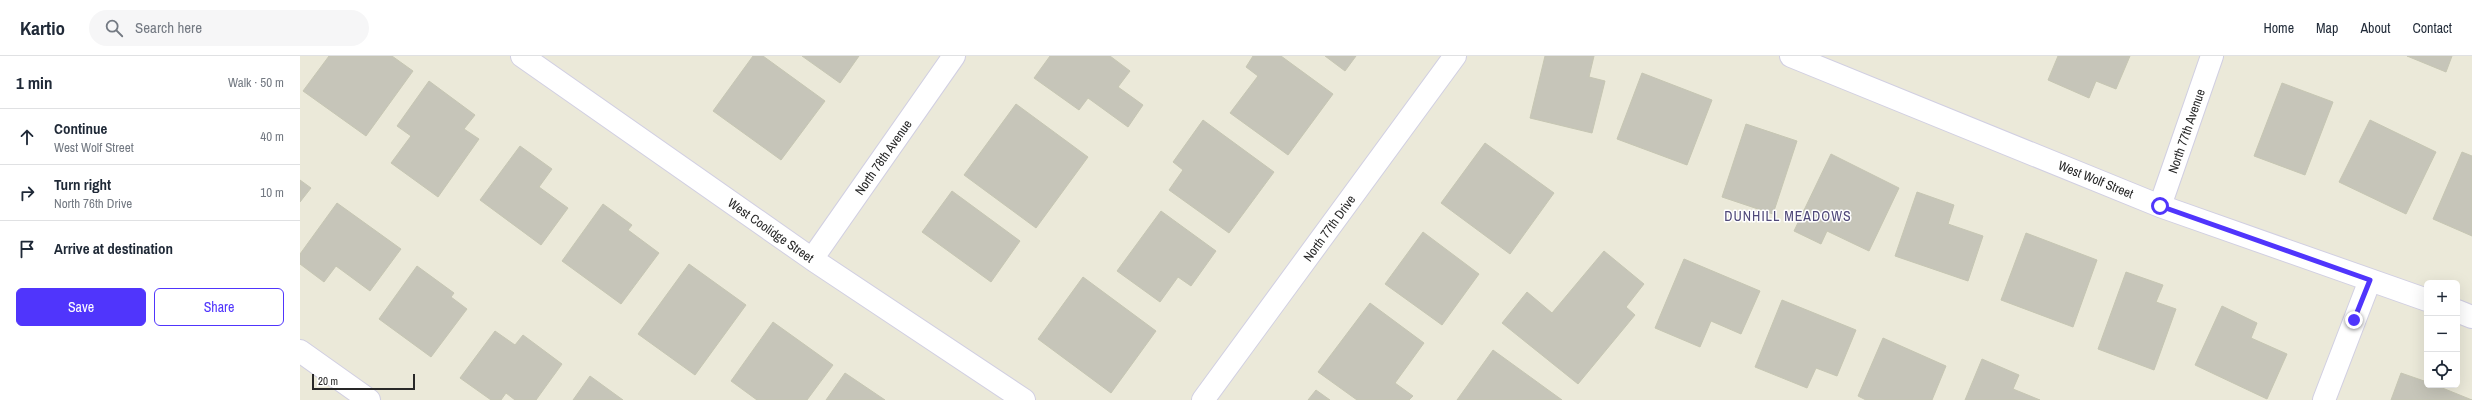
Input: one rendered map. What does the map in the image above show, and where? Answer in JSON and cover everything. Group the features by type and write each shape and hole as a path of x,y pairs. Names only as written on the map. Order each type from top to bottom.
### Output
{"street":[{"name":"West Coolidge Street","path":"522,56 812,258 1024,400"},
{"name":"North 78th Avenue","path":"812,258 954,56"},
{"name":"North 77th Drive","path":"1203,400 1455,56"},
{"name":"West Wolf Street","path":"1791,56 2160,206 2424,299"},
{"name":"North 77th Avenue","path":"2160,206 2212,56"},
{"path":"2324,400 2370,280"},
{"path":"2460,312 2472,317"},
{"path":"300,352 369,400"}],"building":[{"path":"329,56 392,56 413,71 366,136 303,91"},
{"path":"753,56 763,56 825,101 781,160 713,111"},
{"path":"802,56 859,56 840,83"},
{"path":"1050,56 1110,56 1130,71 1118,87 1143,105 1128,127 1088,98 1079,110 1034,78"},
{"path":"1253,56 1281,56 1333,94 1288,155 1230,113 1258,76 1246,67"},
{"path":"1325,56 1356,56 1345,71"},
{"path":"1545,56 1594,56 1589,77 1605,81 1592,133 1530,118"},
{"path":"2058,56 2130,56 2116,89 2096,81 2089,98 2048,80"},
{"path":"2407,56 2452,56 2446,72"},
{"path":"1642,73 1712,100 1687,165 1617,139"},
{"path":"429,81 475,115 464,129 479,139 438,197 391,163 411,136 397,126"},
{"path":"2282,83 2333,102 2305,175 2254,156"},
{"path":"1016,104 1088,157 1036,228 964,175"},
{"path":"1203,120 1274,172 1229,233 1169,190 1183,170 1173,162"},
{"path":"2370,120 2436,152 2406,214 2339,182"},
{"path":"1746,124 1797,141 1773,214 1722,197"},
{"path":"1485,143 1554,193 1510,254 1441,203"},
{"path":"520,146 552,169 539,187 568,208 541,245 480,200"},
{"path":"2462,152 2472,156 2472,236 2433,219"},
{"path":"1831,154 1899,188 1869,251 1827,231 1821,244 1794,231"},
{"path":"300,180 311,188 300,202"},
{"path":"952,191 1020,241 991,282 922,232"},
{"path":"1917,192 1954,205 1948,224 1983,236 1968,281 1895,256"},
{"path":"337,203 401,249 370,291 336,266 324,282 300,264 300,254"},
{"path":"603,204 632,225 628,230 659,253 621,304 562,261"},
{"path":"1161,211 1216,251 1191,286 1178,277 1160,302 1117,271"},
{"path":"1423,232 1479,274 1442,325 1385,284"},
{"path":"2026,233 2097,260 2073,327 2001,300"},
{"path":"1604,251 1644,284 1626,307 1635,315 1578,384 1502,323 1527,292 1552,313"},
{"path":"1684,259 1760,291 1741,334 1711,321 1700,347 1655,328"},
{"path":"689,264 746,305 695,375 638,334"},
{"path":"417,266 454,293 451,297 467,309 431,357 379,319"},
{"path":"2126,272 2163,285 2156,302 2176,309 2154,370 2098,349"},
{"path":"1083,277 1156,331 1111,393 1038,339"},
{"path":"1782,300 1856,330 1837,376 1816,368 1807,388 1755,367"},
{"path":"1370,303 1424,343 1395,383 1413,396 1409,400 1357,400 1318,372"},
{"path":"2222,306 2257,323 2251,338 2287,354 2267,399 2195,365"},
{"path":"773,322 833,365 807,400 757,400 731,381"},
{"path":"495,331 515,345 523,335 562,364 536,400 515,400 506,393 501,400 491,400 460,378"},
{"path":"1883,338 1946,366 1932,400 1866,400 1858,396"},
{"path":"1493,350 1562,400 1457,400"},
{"path":"1982,359 2019,375 2013,389 2040,400 1965,400"},
{"path":"845,373 885,400 826,400"},
{"path":"2401,373 2424,381 2424,388 2442,388 2472,400 2391,400"},
{"path":"590,376 623,400 573,400"},
{"path":"1316,390 1330,400 1308,400"}],"district":[{"name":"DUNHILL MEADOWS","path":"1788,216"}],"route":[{"path":"2160,206 2370,280 2354,320"}]}
